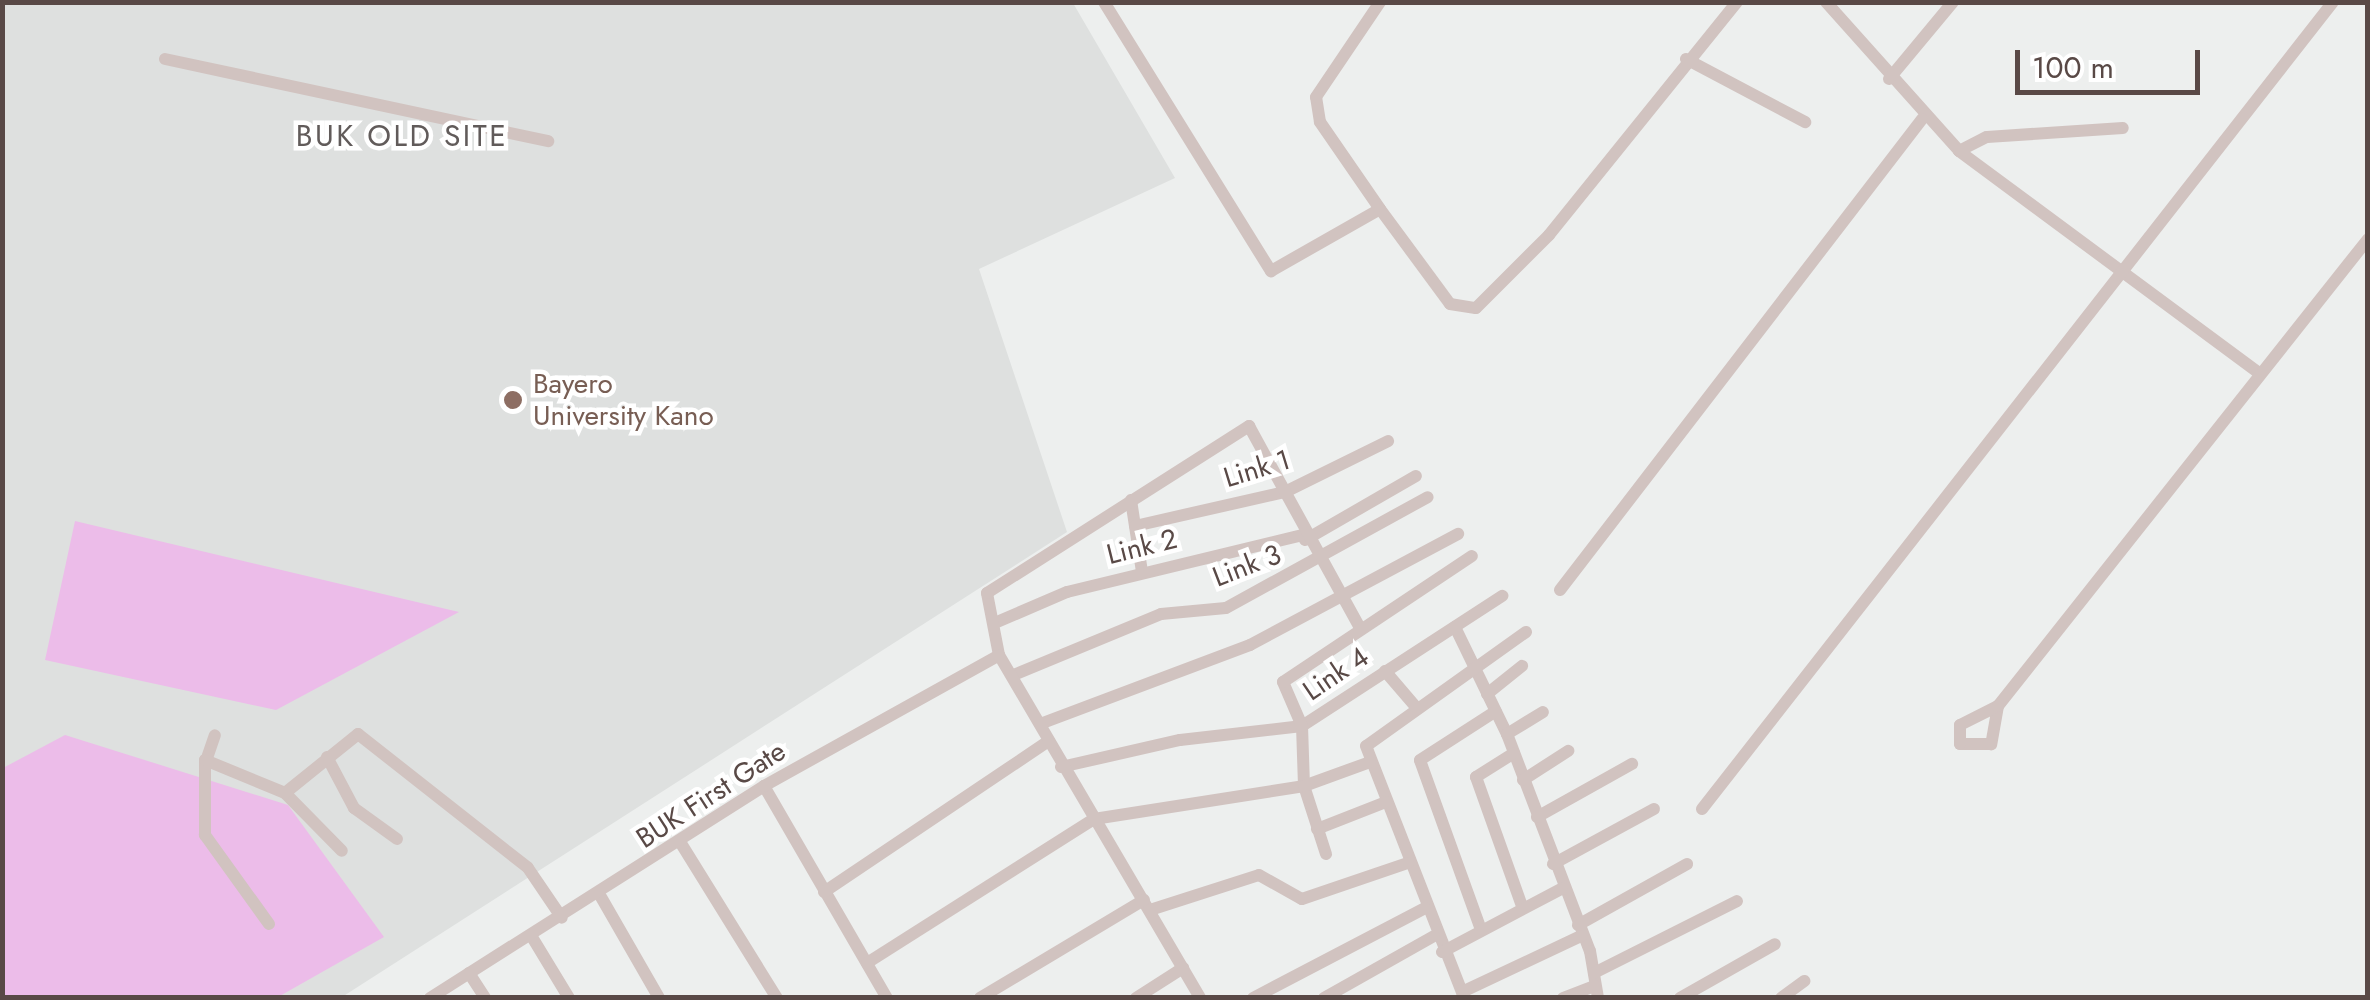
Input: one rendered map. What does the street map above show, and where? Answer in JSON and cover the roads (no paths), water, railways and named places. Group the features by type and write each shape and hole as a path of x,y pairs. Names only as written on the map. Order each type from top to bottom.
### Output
{"street":[{"path":"1104,2 1271,271 1380,209"},
{"path":"1380,2 1316,97 1320,122 1450,304 1476,308 1549,235 1686,59 1736,2"},
{"path":"1826,2 1922,118 1958,151 2258,374"},
{"path":"1889,79 1953,2"},
{"path":"1702,809 2334,2"},
{"path":"164,59 548,141"},
{"path":"1686,59 1805,122"},
{"path":"1560,590 1922,118"},
{"path":"1958,151 1986,138 2123,128"},
{"path":"1998,706 2368,239"},
{"path":"1200,998 1062,767 1016,674 999,655 997,622 987,593 1251,426 1318,564 1360,628"},
{"name":"Link 1","path":"1135,526 1285,492 1388,441"},
{"name":"Link 2","path":"997,622 1142,572 1304,537 1416,476"},
{"name":"Link 3","path":"1016,674 1160,614 1226,608 1318,564 1428,497"},
{"path":"1131,500 1142,572"},
{"path":"1040,724 1250,645 1458,534"},
{"path":"1326,854 1304,786 1302,726 1282,682 1472,556"},
{"name":"Link 4","path":"1062,767 1180,740 1302,726 1502,596"},
{"path":"1455,627 1514,752 1580,930 1596,985"},
{"path":"1526,632 1366,742 1434,936 1465,993 1580,930 1687,864"},
{"name":"BUK First Gate","path":"430,998 601,897 764,786 999,655"},
{"path":"1487,694 1522,666"},
{"path":"1385,671 1415,706"},
{"path":"1480,927 1420,760 1496,712"},
{"path":"1506,734 1543,712"},
{"path":"215,734 206,758 205,835 269,924"},
{"path":"285,793 348,736 367,736 528,868 562,918"},
{"path":"824,892 1049,742"},
{"path":"1514,752 1476,777 1522,906"},
{"path":"1523,780 1568,752"},
{"path":"327,757 354,808 397,839"},
{"path":"206,758 285,793 342,851"},
{"path":"866,963 1094,819 1304,786 1370,762"},
{"path":"1536,818 1632,764"},
{"path":"764,786 887,998"},
{"path":"1317,830 1386,802"},
{"path":"1553,864 1654,809"},
{"path":"682,845 777,998"},
{"path":"980,998 1147,905 1259,875 1302,899 1408,863"},
{"path":"1442,952 1480,927 1562,888"},
{"path":"601,897 658,998"},
{"path":"1563,998 1596,985 1737,901"},
{"path":"1253,998 1425,908"},
{"path":"1330,996 1434,936"},
{"path":"532,937 569,998"},
{"path":"1680,998 1774,944"},
{"path":"1136,998 1183,968"},
{"path":"469,973 485,998"},
{"path":"1781,998 1804,981"}],"place":[{"name":"Bayero University Kano","path":"513,400"}],"district":[{"name":"BUK OLD SITE","path":"402,136"}]}
